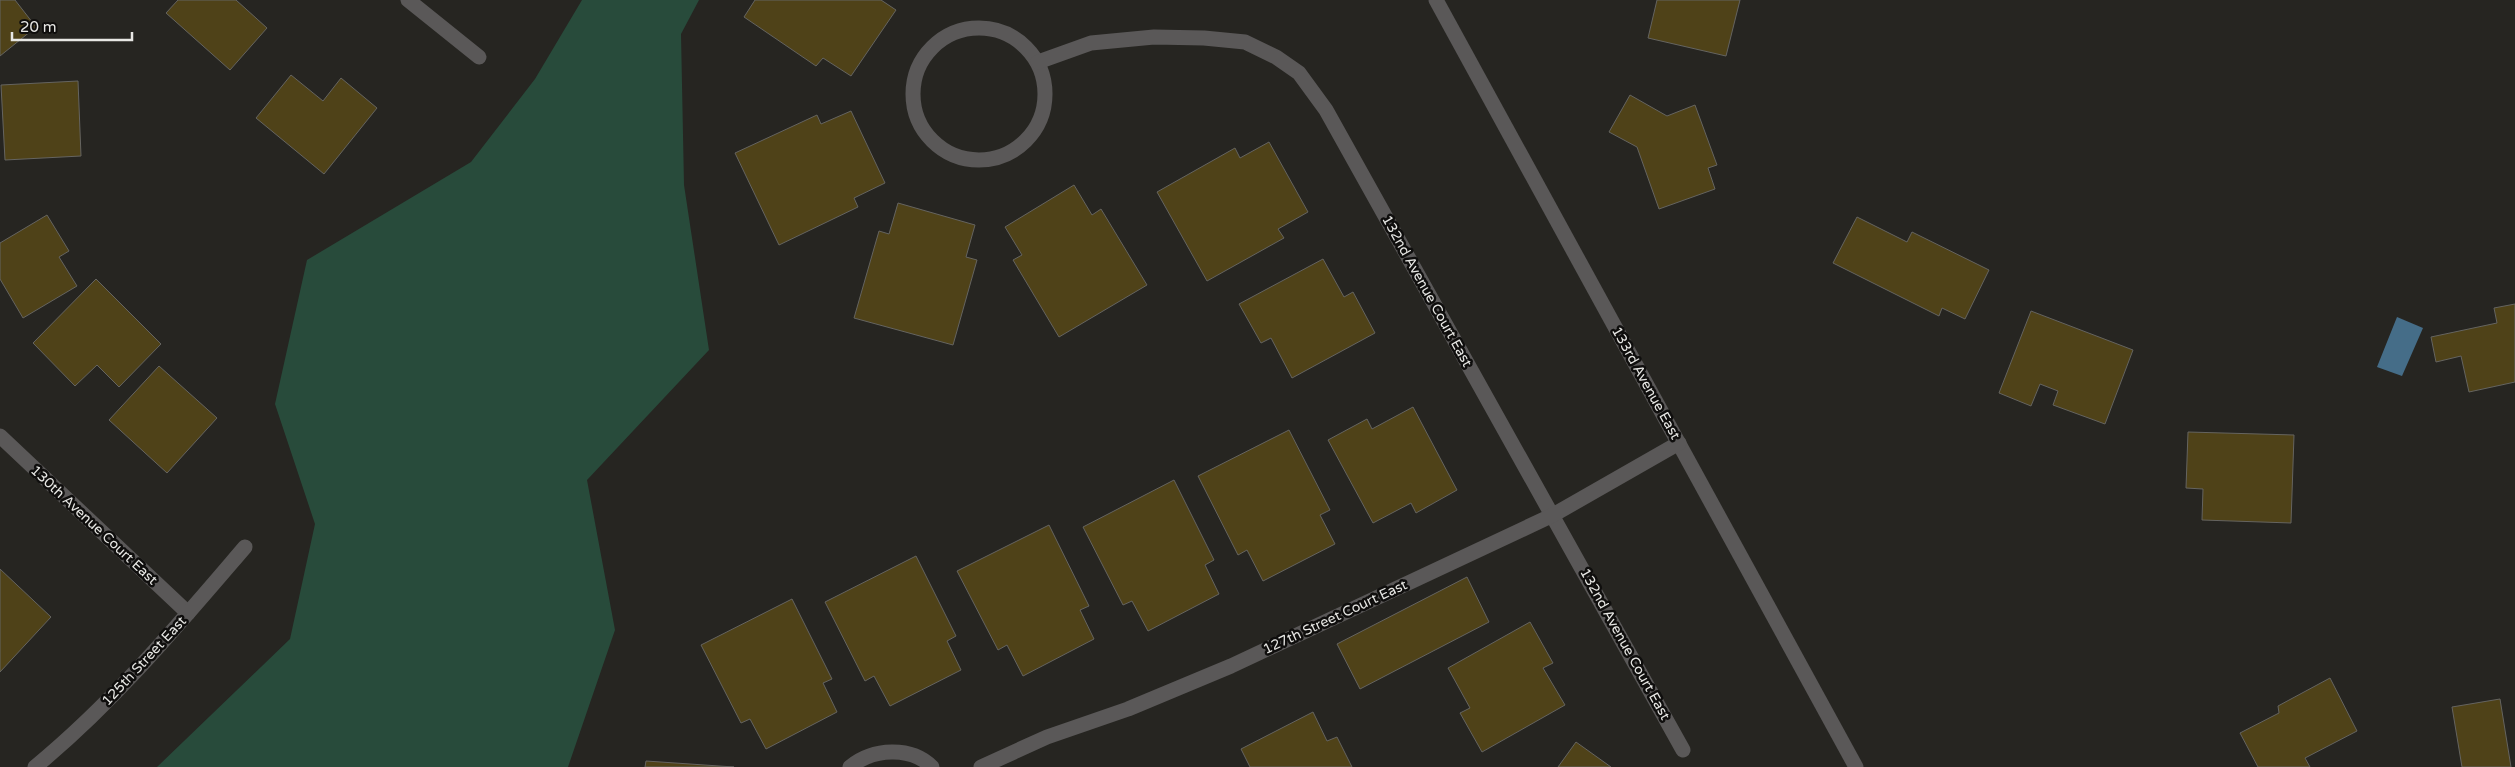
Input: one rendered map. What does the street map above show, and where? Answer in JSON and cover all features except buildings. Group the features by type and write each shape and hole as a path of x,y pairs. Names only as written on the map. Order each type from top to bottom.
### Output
{"street":[{"path":"408,0 479,57"},
{"name":"133rd Avenue East","path":"1436,0 1856,767"},
{"path":"985,28 1006,34 1024,45 1038,62 1045,83 1045,105 1038,126 1025,143 1006,155 985,161 970,160 942,150 926,135 916,116 913,94 916,73 927,54 943,39 963,30 985,28"},
{"name":"132nd Avenue Court East","path":"1038,62 1091,44 1154,37 1204,38 1245,42 1276,57 1298,73 1326,110 1683,750"},
{"name":"130th Avenue Court East","path":"0,436 188,613"},
{"name":"127th Street Court East","path":"981,767 1047,737 1128,709 1231,666 1553,515 1679,443"},
{"name":"125th Street East","path":"34,767 74,735 156,652 245,547"},
{"path":"850,767 873,754 892,751 911,754 932,767"}],"green space":[{"path":"582,0 699,0 681,34 684,185 709,350 587,480 615,630 568,767 157,767 290,639 315,524 275,404 307,260 471,162 535,79"}],"water":[{"path":"2397,317 2423,328 2402,376 2377,367"}]}
